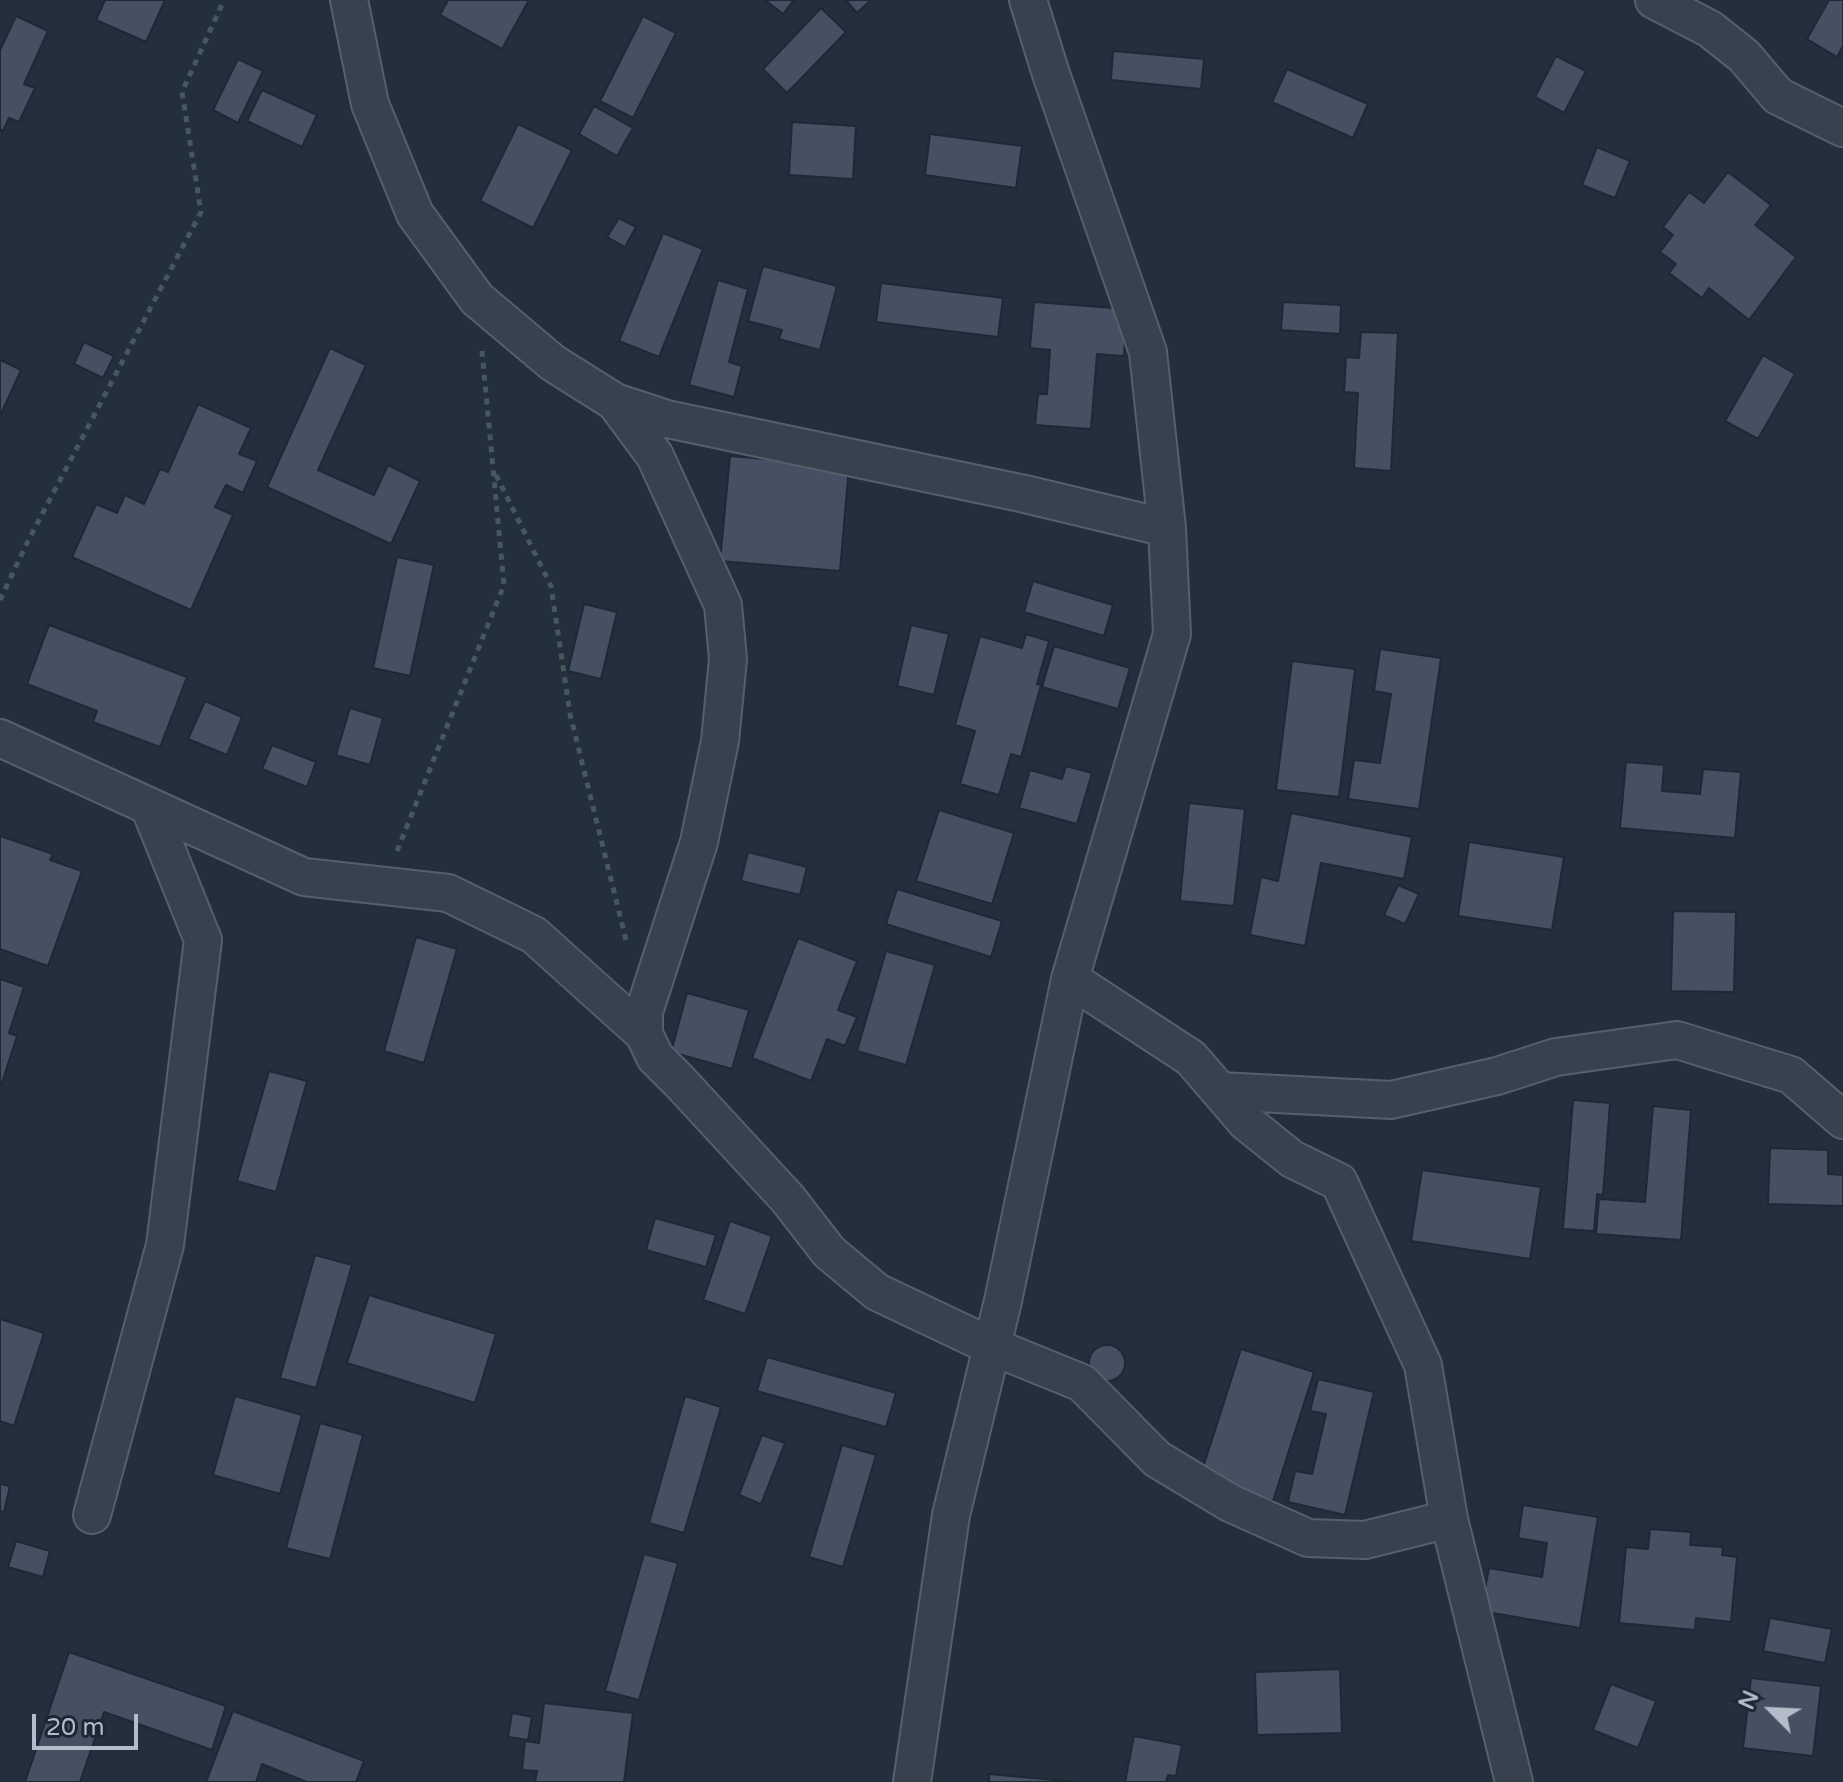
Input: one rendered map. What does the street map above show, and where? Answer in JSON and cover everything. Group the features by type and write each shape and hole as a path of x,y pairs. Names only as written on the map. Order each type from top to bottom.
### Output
{"street":[{"path":"349,0 370,104 415,214 477,299 553,363 615,402 667,419 1025,494 1167,528"},
{"path":"912,1782 951,1515 1003,1301 1070,979 1172,634 1167,528 1148,352 1028,0"},
{"path":"1654,0 1710,29 1744,56 1778,96 1843,128"},
{"path":"615,402 655,456 723,605 728,659 720,741 699,842 644,1012 644,1034"},
{"path":"0,738 304,877 448,893 534,935 644,1034 655,1057 788,1199 829,1252 877,1292 991,1346 1082,1383 1157,1459 1230,1503 1308,1538 1365,1540 1449,1519"},
{"path":"92,1515 165,1245 203,940 149,806"},
{"path":"1070,979 1191,1058 1246,1122 1292,1159 1339,1182 1423,1365 1449,1519 1514,1782"},
{"path":"1220,1091 1391,1100 1497,1076 1556,1057 1677,1040 1791,1075 1843,1120"}],"path":[{"path":"0,600 201,212 182,92 224,0"},
{"path":"384,886 504,585 477,299"},
{"path":"493,471 551,586 570,714 629,952"}],"building":[{"path":"105,0 165,0 146,42 96,20"},
{"path":"448,0 529,0 502,49 440,15"},
{"path":"765,0 794,0 783,14"},
{"path":"846,0 871,0 857,13"},
{"path":"1829,0 1843,0 1843,46 1837,57 1807,39"},
{"path":"821,8 846,32 787,93 763,69"},
{"path":"16,16 48,31 24,84 35,88 19,122 9,118 3,131 0,129 0,50"},
{"path":"643,16 676,33 633,118 600,101"},
{"path":"1113,51 1204,59 1201,89 1111,80"},
{"path":"1556,56 1586,71 1564,113 1535,97"},
{"path":"238,59 263,71 238,123 213,110"},
{"path":"1287,69 1368,104 1353,138 1272,102"},
{"path":"262,90 317,115 302,147 247,121"},
{"path":"594,106 633,128 617,156 579,134"},
{"path":"792,122 856,126 853,179 789,175"},
{"path":"518,124 572,150 533,228 480,201"},
{"path":"930,134 1022,146 1016,188 925,175"},
{"path":"1597,147 1630,161 1615,198 1582,185"},
{"path":"1728,172 1771,205 1755,225 1796,257 1749,320 1709,288 1702,298 1669,273 1676,264 1660,252 1673,235 1663,227 1689,192 1704,203"},
{"path":"619,218 636,227 625,247 607,237"},
{"path":"663,233 703,249 659,357 619,341"},
{"path":"763,266 837,286 820,350 779,339 782,330 748,321"},
{"path":"718,280 748,289 729,362 742,366 734,397 689,385"},
{"path":"881,283 1003,298 998,337 876,322"},
{"path":"1034,302 1127,309 1124,356 1097,354 1091,429 1035,425 1038,394 1047,394 1050,350 1030,348"},
{"path":"1283,302 1341,305 1340,334 1281,330"},
{"path":"1361,332 1398,333 1391,471 1354,468 1358,393 1344,392 1346,357 1359,358"},
{"path":"84,342 114,356 103,378 74,364"},
{"path":"330,348 366,365 318,470 374,495 388,465 420,481 391,544 267,487"},
{"path":"1763,355 1795,374 1758,439 1725,421"},
{"path":"0,360 21,370 0,416"},
{"path":"198,404 251,428 239,454 257,461 243,493 226,485 215,507 233,515 191,610 72,557 96,504 117,513 125,495 144,504 160,469 168,472"},
{"path":"730,456 849,466 840,571 720,561"},
{"path":"397,557 434,565 410,676 373,668"},
{"path":"1033,581 1113,605 1104,636 1024,612"},
{"path":"584,604 617,612 601,679 568,671"},
{"path":"49,625 187,677 160,747 93,722 97,711 27,684"},
{"path":"911,625 949,634 934,695 897,686"},
{"path":"1026,634 1049,641 1037,684 1041,685 1021,757 1011,754 999,795 960,784 975,731 955,725 980,636 1022,648"},
{"path":"1054,646 1130,668 1118,709 1042,687"},
{"path":"1380,649 1441,658 1419,809 1348,799 1354,760 1380,763 1391,694 1374,691"},
{"path":"1292,661 1355,669 1339,797 1276,790"},
{"path":"205,701 242,717 227,755 188,739"},
{"path":"350,708 383,718 370,765 336,755"},
{"path":"272,745 316,762 307,787 262,769"},
{"path":"1626,762 1664,765 1662,791 1700,794 1703,769 1741,772 1735,838 1620,828"},
{"path":"1066,766 1092,773 1077,824 1019,808 1030,770 1062,779"},
{"path":"1189,803 1245,809 1234,906 1180,901"},
{"path":"939,810 1014,833 992,904 916,881"},
{"path":"1291,813 1412,837 1404,879 1321,863 1305,946 1250,935 1261,877 1278,881"},
{"path":"0,836 53,854 50,860 82,871 48,966 0,949"},
{"path":"1469,842 1564,857 1552,930 1458,916"},
{"path":"748,852 807,867 800,895 741,881"},
{"path":"1398,885 1419,894 1405,924 1384,915"},
{"path":"897,889 1002,921 991,957 886,924"},
{"path":"1673,911 1736,912 1734,992 1671,991"},
{"path":"416,937 457,949 424,1063 384,1051"},
{"path":"798,938 857,961 838,1010 857,1017 845,1046 827,1039 811,1081 752,1058"},
{"path":"886,951 935,965 906,1065 857,1051"},
{"path":"0,979 24,987 9,1033 17,1036 0,1089"},
{"path":"687,993 749,1010 732,1069 671,1052"},
{"path":"269,1071 307,1081 276,1192 237,1181"},
{"path":"1573,1100 1610,1103 1603,1195 1597,1194 1594,1231 1563,1229"},
{"path":"1653,1106 1691,1110 1681,1240 1596,1234 1599,1199 1645,1202"},
{"path":"1770,1148 1828,1150 1828,1174 1843,1175 1843,1206 1768,1204"},
{"path":"1422,1170 1541,1187 1530,1259 1411,1241"},
{"path":"655,1218 716,1235 706,1267 646,1250"},
{"path":"730,1221 772,1236 745,1314 703,1300"},
{"path":"315,1255 352,1265 316,1388 280,1378"},
{"path":"369,1295 496,1334 475,1403 347,1363"},
{"path":"0,1319 44,1333 14,1426 0,1421"},
{"path":"1107,1345 1120,1350 1125,1363 1120,1376 1107,1381 1094,1376 1089,1363 1094,1350"},
{"path":"1241,1349 1314,1372 1273,1501 1200,1477"},
{"path":"767,1357 896,1393 886,1427 757,1391"},
{"path":"1318,1379 1374,1392 1345,1515 1288,1502 1295,1471 1312,1474 1326,1414 1310,1411"},
{"path":"235,1396 302,1415 280,1494 213,1475"},
{"path":"685,1396 721,1407 684,1533 649,1523"},
{"path":"320,1423 363,1435 330,1559 286,1548"},
{"path":"762,1435 785,1443 761,1504 739,1495"},
{"path":"842,1445 876,1455 843,1567 809,1557"},
{"path":"0,1484 10,1486 4,1512 0,1511"},
{"path":"1523,1505 1598,1517 1580,1628 1481,1611 1489,1568 1542,1577 1547,1543 1518,1538"},
{"path":"1650,1529 1691,1532 1690,1545 1723,1547 1722,1555 1737,1557 1731,1622 1696,1618 1695,1630 1619,1623 1626,1547 1648,1549"},
{"path":"16,1541 50,1551 43,1577 8,1567"},
{"path":"644,1554 678,1563 639,1700 605,1691"},
{"path":"1770,1618 1832,1629 1825,1663 1763,1651"},
{"path":"69,1652 226,1706 212,1750 104,1712 80,1782 25,1782"},
{"path":"1340,1669 1342,1733 1257,1735 1255,1672"},
{"path":"1751,1678 1821,1686 1813,1756 1743,1748"},
{"path":"1611,1684 1656,1701 1638,1748 1593,1730"},
{"path":"544,1703 633,1713 624,1782 535,1782 537,1771 522,1770 525,1741 539,1743"},
{"path":"233,1711 364,1761 356,1782 307,1782 262,1764 256,1782 206,1782"},
{"path":"512,1713 532,1717 528,1740 508,1737"},
{"path":"1134,1736 1182,1745 1176,1776 1168,1775 1166,1782 1125,1782"},
{"path":"989,1774 1077,1782 989,1782"}]}
